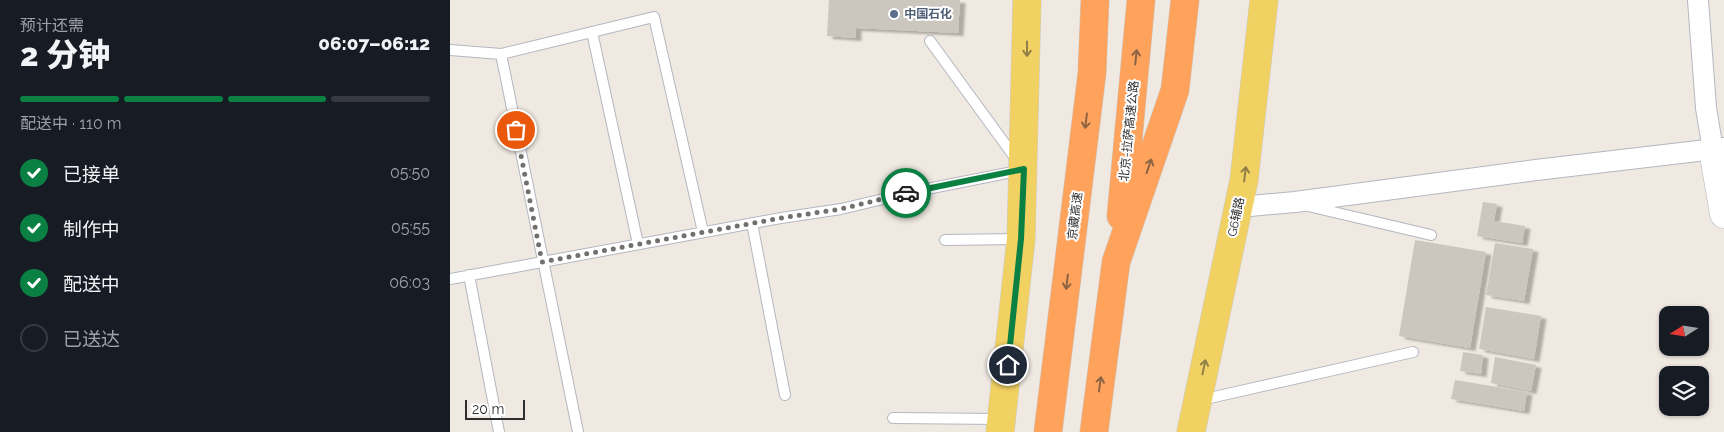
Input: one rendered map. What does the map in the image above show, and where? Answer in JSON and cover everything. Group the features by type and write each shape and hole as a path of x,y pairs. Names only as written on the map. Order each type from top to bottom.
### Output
{"highway":[{"name":"京藏高速","path":"1048,432 1092,73 1095,0"},
{"name":"北京-拉萨高速公路","path":"1116,262 1141,0"},
{"path":"1094,432 1116,262 1175,90 1185,0"}],"main road":[{"path":"1001,425 1021,239 1027,0"},
{"name":"G6辅路","path":"1191,432 1244,180 1264,0"}],"street":[{"path":"1698,0 1706,108 1719,149 1724,214"},
{"path":"1238,207 1295,202 1536,170 1719,149"}],"lane":[{"path":"450,50 500,54 654,17 703,232"},
{"path":"592,32 638,244"},
{"path":"450,279 752,223 841,209 1024,169 930,41"},
{"path":"500,54 578,432"},
{"path":"1295,202 1432,235"},
{"path":"752,223 785,396"},
{"path":"945,240 1021,239"},
{"path":"469,275 499,432"},
{"path":"1197,401 1413,352"},
{"path":"892,418 1001,425"}],"building":[{"name":"中国石化","path":"829,0 960,0 958,33 856,28 856,38 827,36"},
{"path":"1483,202 1497,204 1494,221 1525,226 1522,243 1477,236"},
{"path":"1415,240 1486,252 1470,348 1399,336"},
{"path":"1495,243 1533,249 1524,301 1486,295"},
{"path":"1486,307 1541,316 1534,359 1479,349"},
{"path":"1463,352 1483,355 1481,374 1460,371"},
{"path":"1495,357 1536,365 1531,391 1491,383"},
{"path":"1455,380 1527,392 1524,411 1451,399"}],"way so far":[{"path":"516,130 542,262 781,218 841,209 906,193"}],"place":[{"name":"中国石化","path":"894,14"}],"route":[{"path":"906,193 1024,169 1021,239 1008,365"}]}
